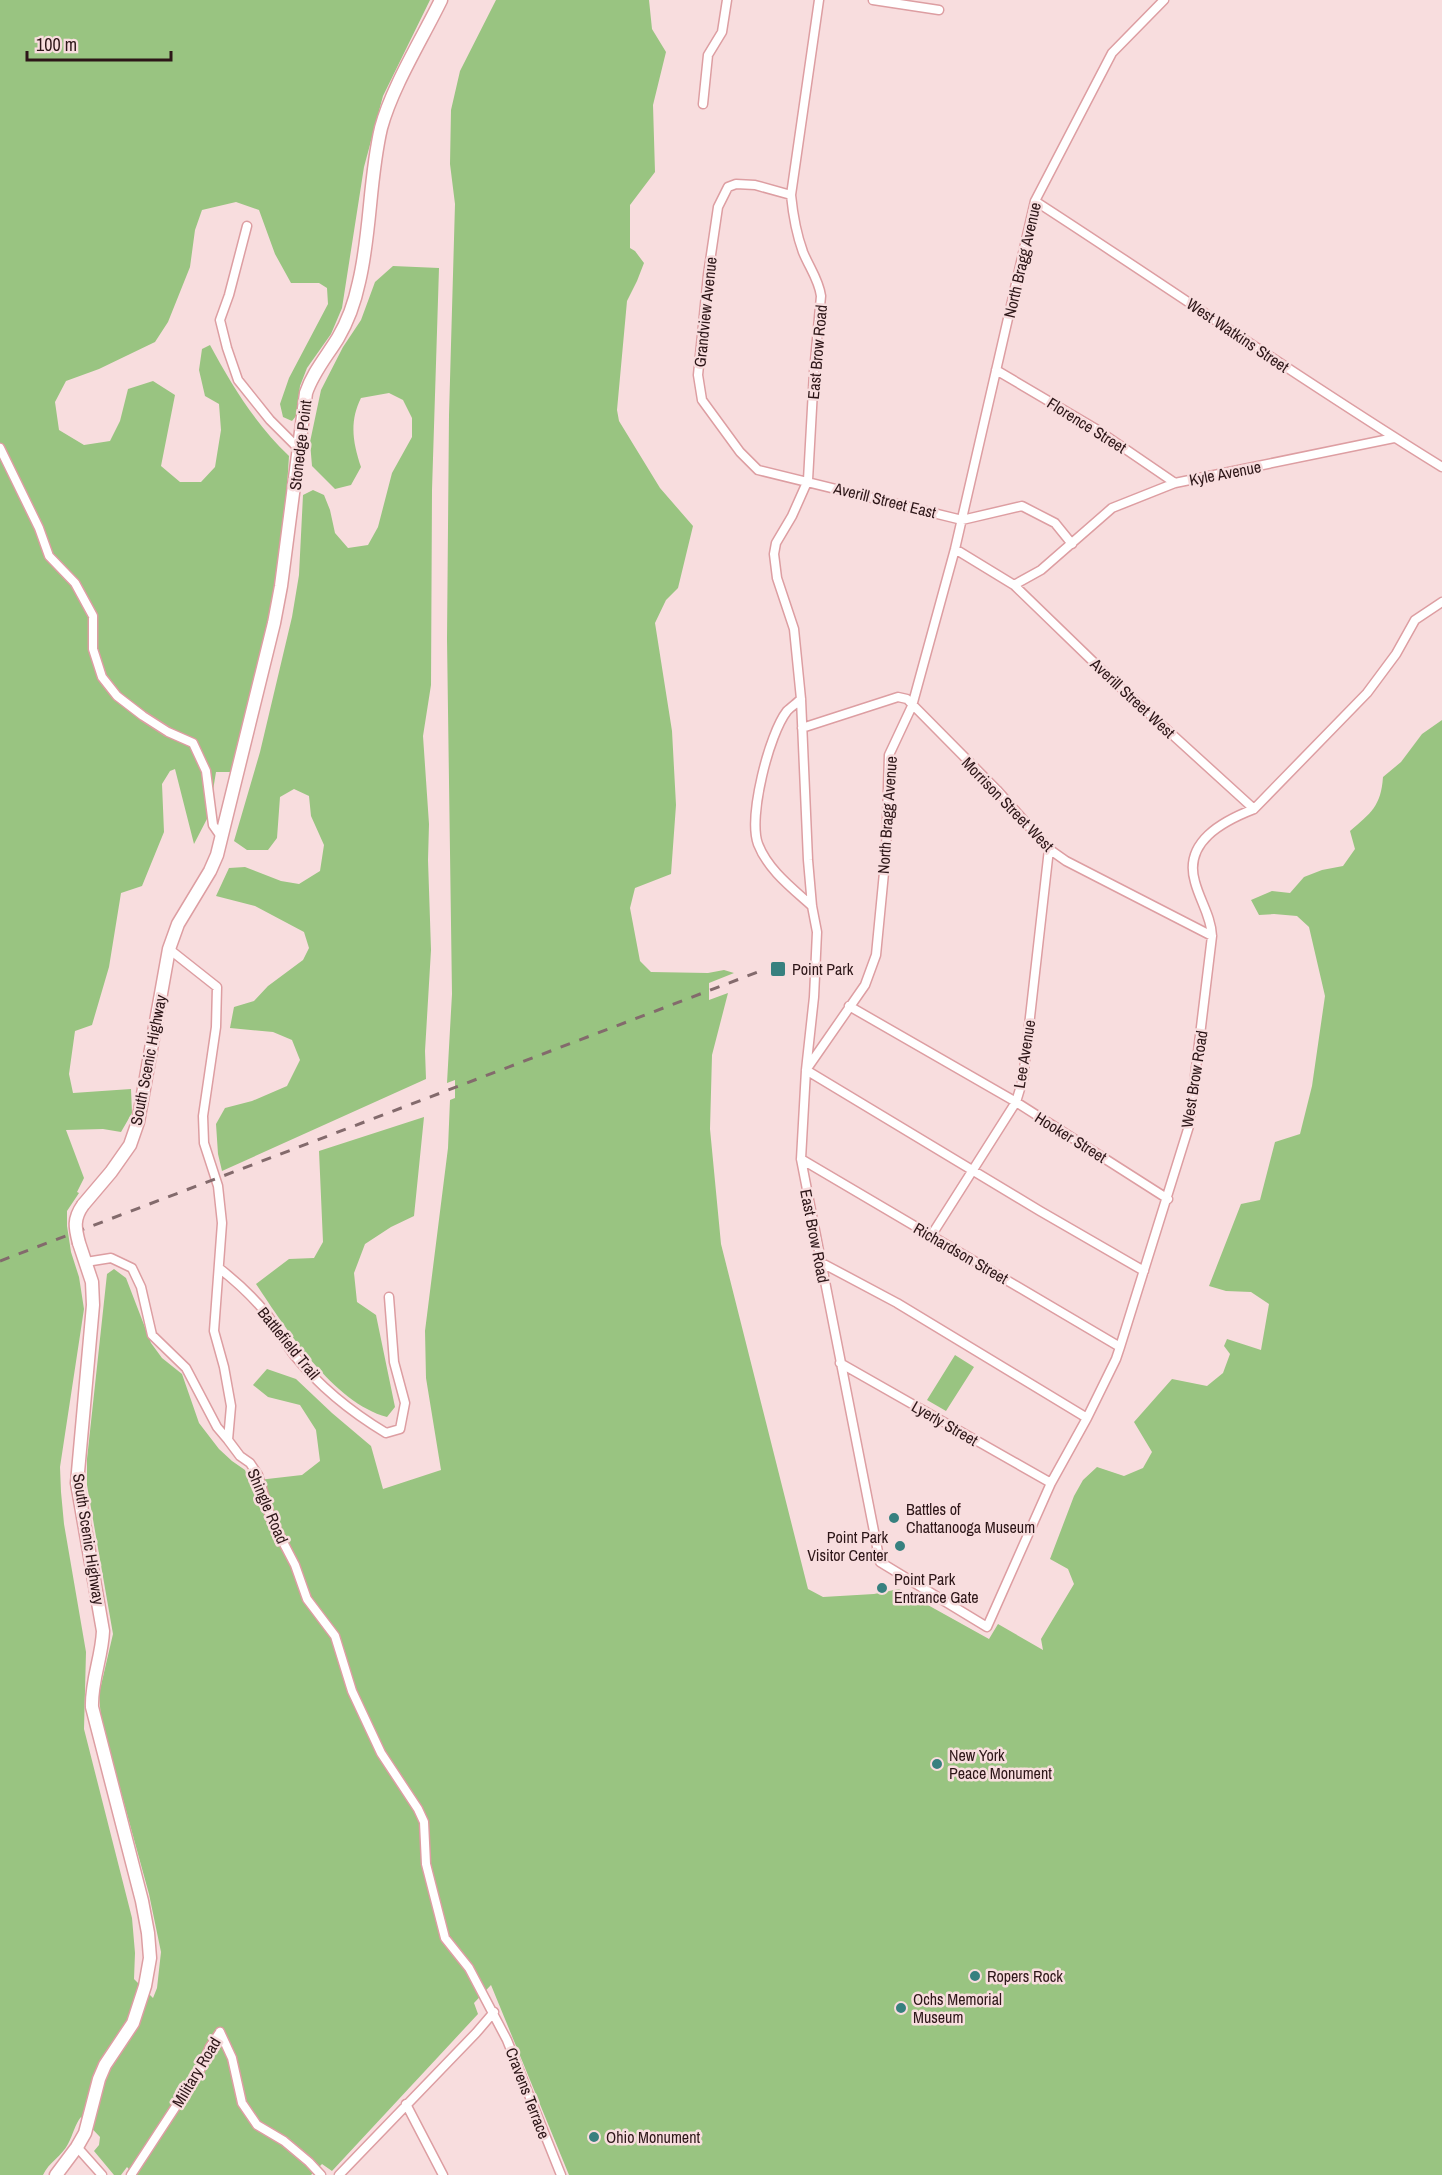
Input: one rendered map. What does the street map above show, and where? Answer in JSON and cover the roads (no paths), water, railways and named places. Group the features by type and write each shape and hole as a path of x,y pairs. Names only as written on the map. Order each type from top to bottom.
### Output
{"main road":[{"name":"Stonedge Point","path":"222,838 282,586 306,393 310,381 339,336 350,313 359,282 370,222 376,153 382,126 398,84 441,0"},
{"name":"South Scenic Highway","path":"56,2175 77,2147 90,2120 99,2079 105,2065 133,2023 149,1967 150,1947 142,1901 92,1707 91,1695 102,1652 103,1631 77,1483 93,1305 92,1281 74,1227 77,1214 83,1205 130,1145 138,1122 169,949 178,924 210,872 222,838"}],"street":[{"path":"703,104 708,55 725,23 727,0"},
{"name":"East Brow Road","path":"819,0 791,195 793,221 821,296 808,480 792,516 776,543 774,554 777,578 794,628 801,699 812,906 817,932 801,1159 880,1562 987,1627"},
{"path":"873,0 939,10"},
{"name":"North Bragg Avenue","path":"806,1070 865,985 876,954 886,852 889,755 912,706 956,549 1035,201 1112,53 1164,0"},
{"name":"Grandview Avenue","path":"791,195 755,185 736,184 728,187 724,192 718,207 713,236 698,375 702,400 746,458 758,470 808,480"},
{"name":"West Watkins Street","path":"1035,201 1210,315 1245,342 1442,467"},
{"path":"247,226 220,320 238,380 270,420 299,449"},
{"name":"Florence Street","path":"996,370 1096,429 1175,483"},
{"name":"Kyle Avenue","path":"1014,585 1041,570 1113,507 1175,483 1394,438"},
{"path":"0,448 39,528 49,556 75,583 93,616 93,649 102,677 117,696 143,716 168,732 193,743 206,771 213,825 222,838"},
{"name":"Averill Street East","path":"808,480 962,519"},
{"path":"962,519 1022,506 1055,523 1072,544"},
{"name":"Averill Street West","path":"956,549 1014,585 1109,677 1254,809"},
{"name":"West Brow Road","path":"987,1627 1051,1483 1116,1359 1167,1199 1191,1114 1212,936 1207,910 1194,881 1193,864 1197,848 1220,825 1254,809 1367,693 1396,654 1415,620 1442,602"},
{"path":"802,728 898,697 907,699 912,706"},
{"path":"801,699 787,712 775,735 763,773 755,818 755,835 767,861 787,884 812,906"},
{"name":"Morrison Street West","path":"912,706 997,790 1049,849 1066,861 1212,936"},
{"name":"Lee Avenue","path":"931,1236 1016,1102 1023,1079 1043,884 1049,849"},
{"path":"169,949 217,987 216,1027 203,1116 204,1143 218,1186 222,1223 214,1331 231,1406 228,1440"},
{"name":"Hooker Street","path":"849,1006 1016,1102 1167,1199"},
{"path":"806,1070 1144,1271"},
{"name":"Richardson Street","path":"801,1159 1120,1347"},
{"name":"Shingle Road","path":"86,1262 111,1258 132,1268 141,1287 152,1335 186,1368 217,1427 258,1474 271,1519 295,1565 307,1599 335,1636 352,1691 381,1753 424,1822 426,1864 445,1938 468,1968 494,2012"},
{"path":"820,1262 907,1309 1087,1418"},
{"name":"Battlefield Trail","path":"219,1268 240,1284 267,1314 295,1356 331,1394 353,1413 386,1433 400,1429 405,1403 394,1362 389,1298"},
{"name":"Lyerly Street","path":"840,1362 1051,1483"},
{"path":"339,2175 494,2012"},
{"name":"Cravens Terrace","path":"494,2012 561,2175"},
{"name":"Military Road","path":"132,2175 201,2068 210,2047 220,2032 232,2058 242,2103 257,2125 284,2141 321,2175"},
{"path":"406,2104 443,2175"},
{"path":"77,2147 102,2175"}],"railway":[{"path":"0,1261 763,970"}],"place":[{"name":"Point Park","path":"778,969"},
{"name":"Battles of Chattanooga Museum","path":"894,1518"},
{"name":"Point Park Visitor Center","path":"900,1546"},
{"name":"Point Park Entrance Gate","path":"882,1588"},
{"name":"New York Peace Monument","path":"937,1764"},
{"name":"Ropers Rock","path":"975,1976"},
{"name":"Ochs Memorial Museum","path":"901,2008"},
{"name":"Ohio Monument","path":"594,2137"}]}
